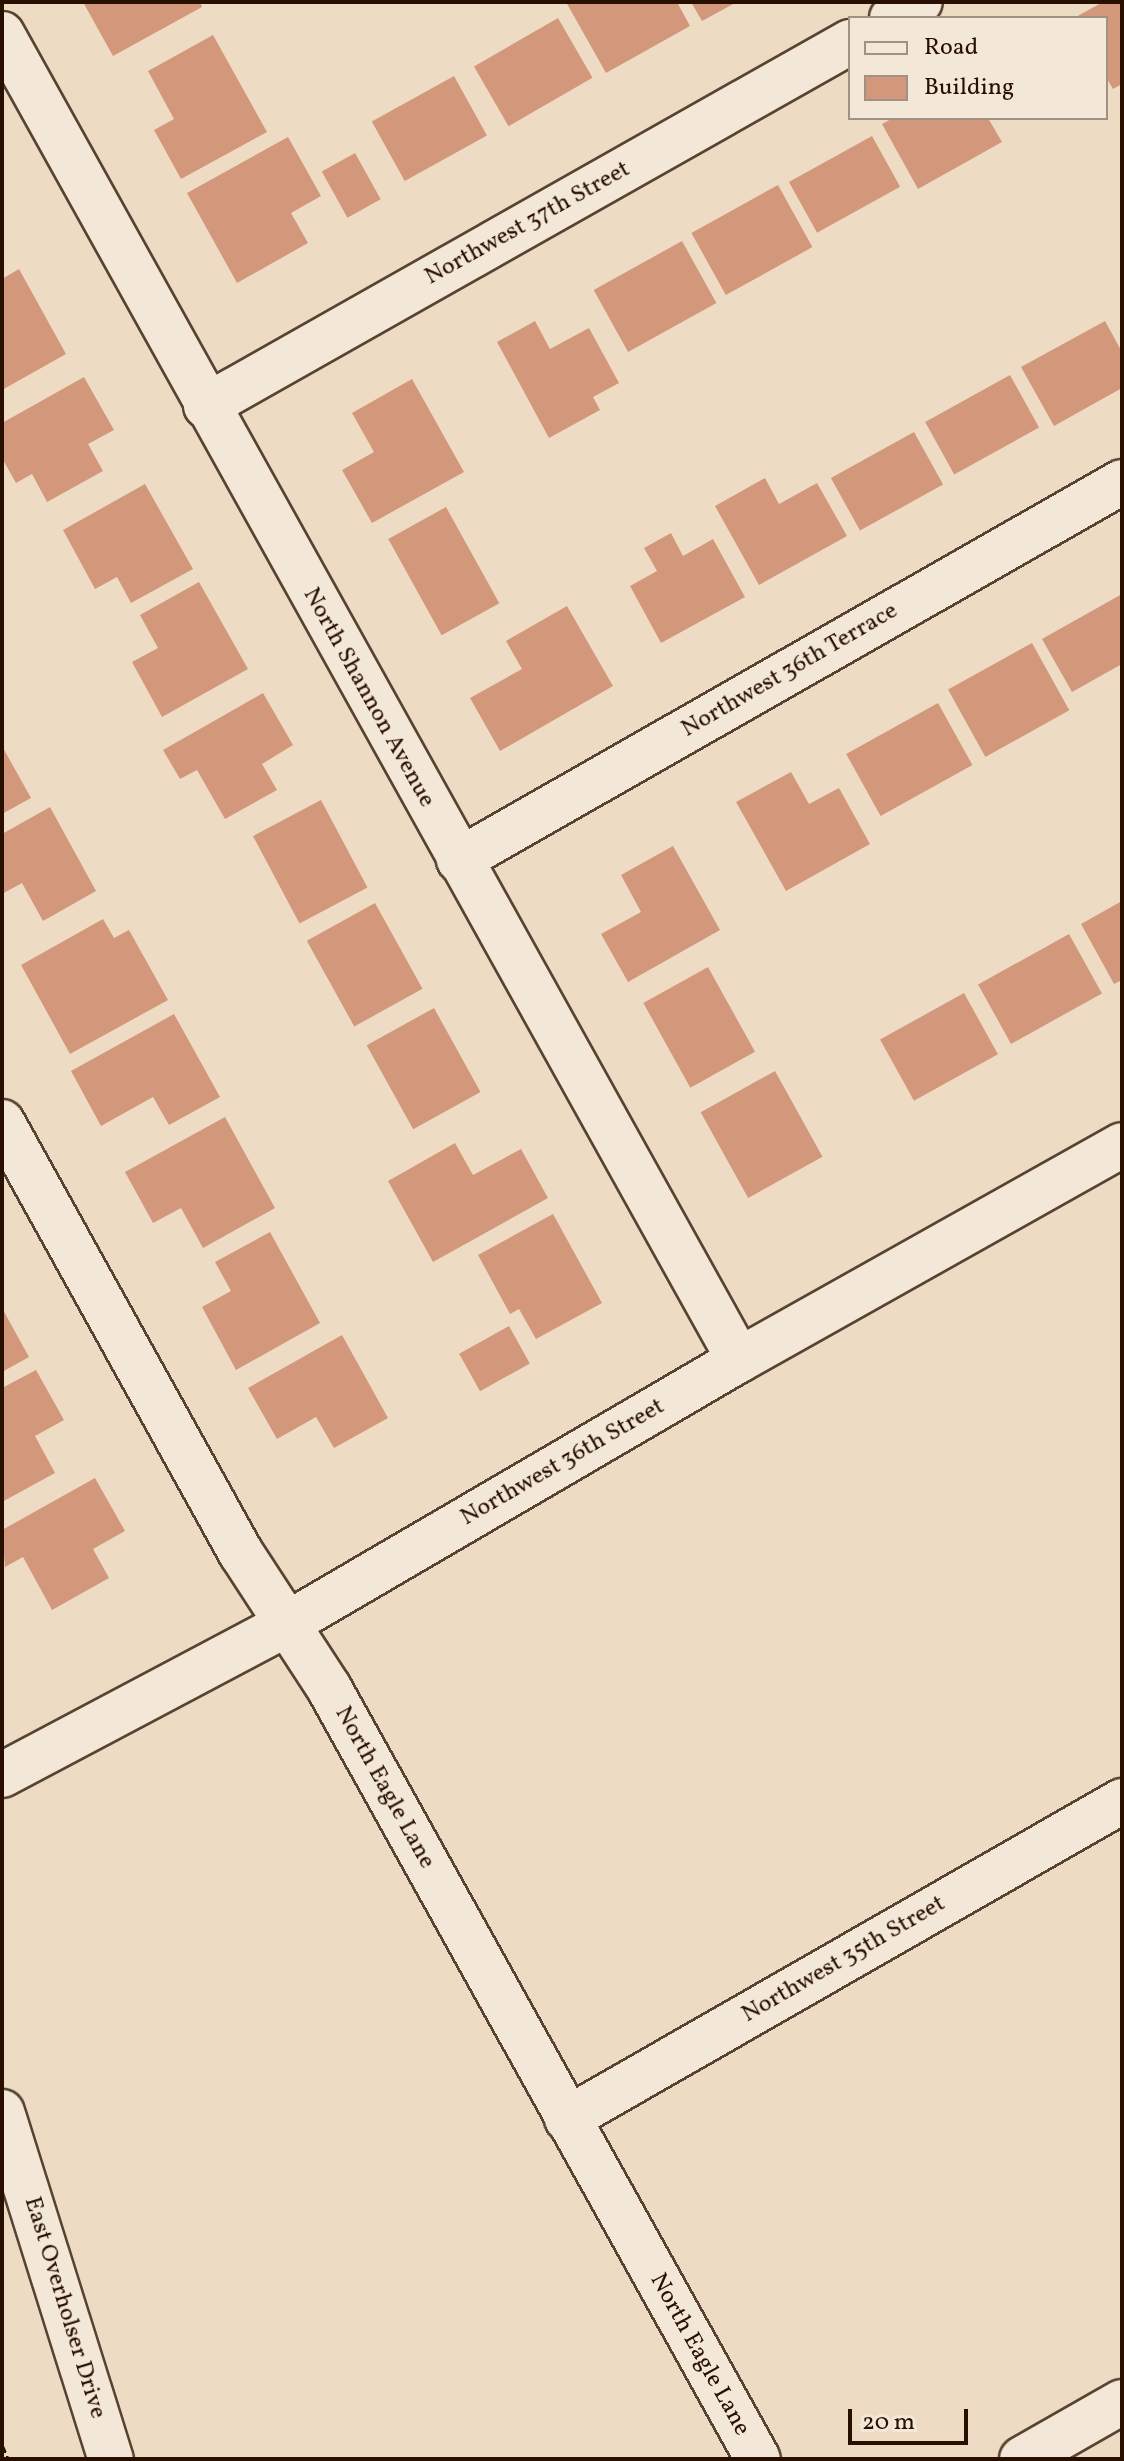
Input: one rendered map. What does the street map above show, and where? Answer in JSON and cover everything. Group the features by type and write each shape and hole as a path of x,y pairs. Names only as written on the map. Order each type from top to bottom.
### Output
{"street":[{"path":"896,16 920,2"},
{"name":"North Shannon Avenue","path":"2,34 206,406 739,1360"},
{"name":"Northwest 37th Street","path":"206,406 848,43"},
{"name":"Northwest 36th Terrace","path":"459,860 1122,482"},
{"name":"North Eagle Lane","path":"2,1122 241,1553 329,1688 758,2459"},
{"name":"Northwest 36th Street","path":"2,1775 287,1624 739,1360 1122,1145"},
{"name":"Northwest 35th Street","path":"567,2119 1122,1801"},
{"name":"East Overholser Drive","path":"2,2112 111,2459"},
{"path":"1022,2459 1122,2402"}],"path":[{"path":"2,2447 7,2459"}],"building":[{"path":"83,2 200,2 202,7 113,56"},
{"path":"566,2 677,2 690,26 606,73"},
{"path":"691,2 737,2 702,21"},
{"path":"1103,2 1122,2 1122,84 1113,89 1108,80 1108,16 1078,16"},
{"path":"558,18 592,78 508,126 474,67"},
{"path":"213,35 267,132 181,179 154,130 174,119 148,71"},
{"path":"454,76 487,135 405,181 372,122"},
{"path":"889,120 989,120 1002,142 918,189 882,124"},
{"path":"872,136 900,187 817,233 789,182"},
{"path":"288,137 321,196 291,213 308,243 237,283 187,193"},
{"path":"355,153 381,199 347,218 322,171"},
{"path":"778,185 812,247 726,295 691,233"},
{"path":"682,241 716,303 628,352 594,290"},
{"path":"19,269 66,354 2,390 2,279"},
{"path":"535,321 550,349 589,328 619,383 593,397 600,410 549,438 497,342"},
{"path":"1105,321 1122,352 1122,388 1054,426 1021,367"},
{"path":"1010,375 1039,427 954,475 925,422"},
{"path":"84,377 114,430 88,444 103,471 47,502 32,474 16,483 2,458 2,423"},
{"path":"412,379 464,472 372,523 342,470 374,452 352,413"},
{"path":"914,432 943,484 860,531 831,478"},
{"path":"765,478 779,504 817,483 847,536 759,585 715,506"},
{"path":"145,484 193,569 131,603 117,577 95,589 63,530"},
{"path":"446,507 499,603 442,635 388,539"},
{"path":"671,533 683,556 713,539 745,597 661,643 630,586 657,571 644,548"},
{"path":"199,582 248,669 162,717 132,662 158,648 140,615"},
{"path":"1122,594 1122,664 1072,692 1042,639"},
{"path":"567,606 613,686 500,751 470,698 522,669 506,641"},
{"path":"1032,643 1069,710 985,757 948,690"},
{"path":"263,693 293,745 262,764 277,790 225,819 197,770 180,779 163,750"},
{"path":"938,703 972,765 881,816 846,754"},
{"path":"2,746 31,798 2,814"},
{"path":"791,772 809,804 839,788 870,844 786,891 736,802"},
{"path":"321,800 367,887 299,924 253,836"},
{"path":"50,807 96,891 43,921 22,883 2,894 2,834"},
{"path":"673,846 720,930 628,982 601,934 641,912 621,875"},
{"path":"1122,901 1122,980 1114,984 1081,924"},
{"path":"375,903 423,989 354,1027 307,941"},
{"path":"103,919 114,938 129,930 168,1000 70,1054 21,965"},
{"path":"1069,934 1102,993 1011,1044 978,984"},
{"path":"708,967 755,1052 690,1088 643,1003"},
{"path":"964,993 998,1054 914,1101 880,1040"},
{"path":"434,1008 481,1092 413,1129 367,1045"},
{"path":"174,1014 220,1097 169,1125 153,1097 101,1126 71,1071"},
{"path":"775,1071 823,1157 748,1198 701,1112"},
{"path":"225,1117 275,1208 203,1248 181,1208 153,1223 125,1172"},
{"path":"455,1143 473,1175 521,1149 548,1198 433,1262 388,1181"},
{"path":"553,1214 602,1303 536,1339 519,1309 510,1314 478,1255"},
{"path":"270,1232 320,1323 236,1370 202,1307 231,1291 215,1262"},
{"path":"2,1308 29,1357 2,1372"},
{"path":"509,1326 530,1364 480,1391 459,1354"},
{"path":"342,1335 388,1418 334,1448 316,1417 277,1439 248,1388"},
{"path":"36,1370 64,1420 35,1436 55,1473 2,1502 2,1388"},
{"path":"95,1478 125,1531 93,1549 109,1578 52,1610 23,1557 5,1567 2,1530"}]}
